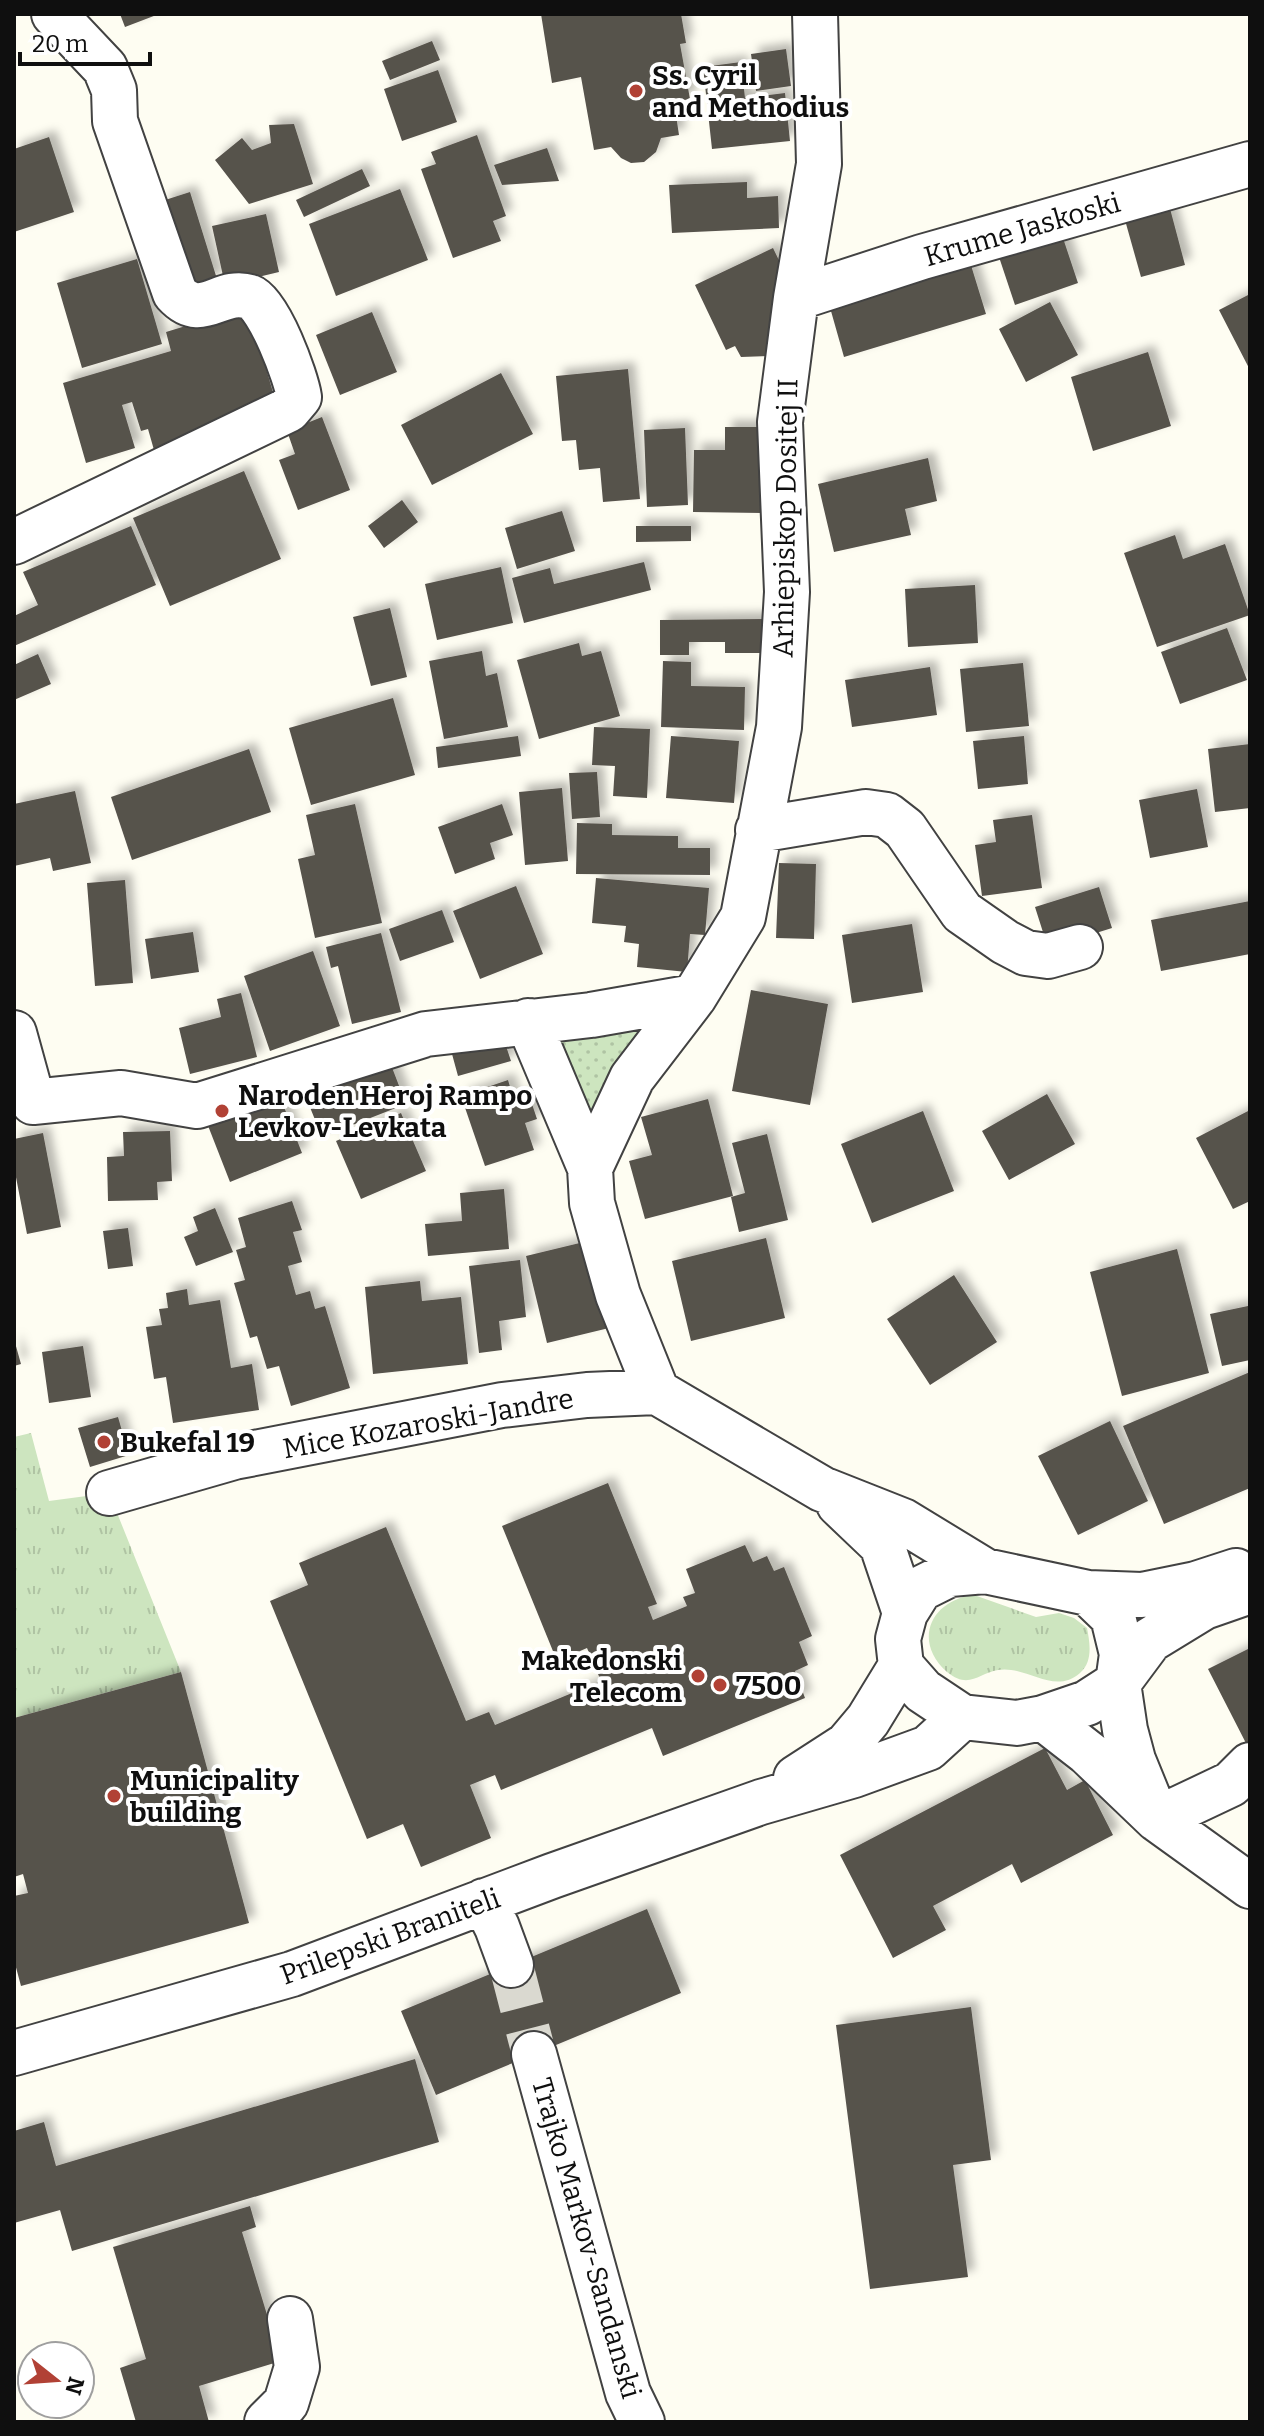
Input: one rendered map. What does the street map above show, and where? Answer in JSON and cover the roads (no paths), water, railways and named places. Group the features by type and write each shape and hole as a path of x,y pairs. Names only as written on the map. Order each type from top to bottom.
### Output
{"street":[{"path":"14,542 288,410 299,397 297,381 263,307 250,297 233,297 194,307 182,302 175,293 115,121 114,90 105,68 54,14"},
{"name":"Arhiepiskop Dositej II","path":"657,1392 618,1295 592,1203 590,1168 632,1078 694,997 743,917 779,727 787,592 780,422 796,298 819,164 815,14"},
{"name":"Krume Jaskoski","path":"796,298 922,257 1250,164"},
{"path":"758,830 866,812 887,815 905,829 962,912 1005,942 1026,953 1048,956 1080,947"},
{"path":"14,1033 33,1102 121,1093 197,1106 426,1034 591,1015 694,997"},
{"path":"528,1021 590,1168"},
{"path":"657,1392 822,1489 903,1521 985,1571"},
{"name":"Mice Kozaroski-Jandre","path":"109,1493 234,1457 502,1405 587,1395 657,1392"},
{"path":"822,1489 882,1545 905,1613"},
{"path":"1250,1566 1196,1584 1142,1595 1088,1593 985,1571 950,1574 920,1589 905,1613 898,1639 901,1666 923,1691 962,1717 1017,1723 1043,1718 1087,1703 1118,1683 1150,1640 1204,1607 1250,1591"},
{"path":"1088,1593 1113,1617 1122,1654 1118,1683 1125,1730 1133,1760 1157,1819"},
{"name":"Prilepski Braniteli","path":"761,1802 847,1745 868,1720 901,1666"},
{"name":"Prilepski Braniteli","path":"14,2053 292,1974 484,1901 761,1802 854,1775 928,1748 962,1717"},
{"path":"1043,1718 1088,1753 1157,1819 1250,1886"},
{"path":"1157,1819 1231,1784 1250,1765"},
{"path":"484,1901 511,1965"},
{"name":"Trajko Markov-Sandanski","path":"534,2054 628,2393 642,2422"},
{"path":"267,2422 286,2403 297,2367 290,2319"}],"tunnel":[{"path":"511,1965 534,2054"}],"place":[{"name":"Ss. Cyril and Methodius","path":"636,91"},
{"name":"Naroden Heroj Rampo Levkov-Levkata","path":"222,1111"},
{"name":"Bukefal 19","path":"104,1442"},
{"name":"Makedonski Telecom","path":"698,1676"},
{"name":"7500","path":"720,1685"},
{"name":"Municipality building","path":"114,1796"}]}
